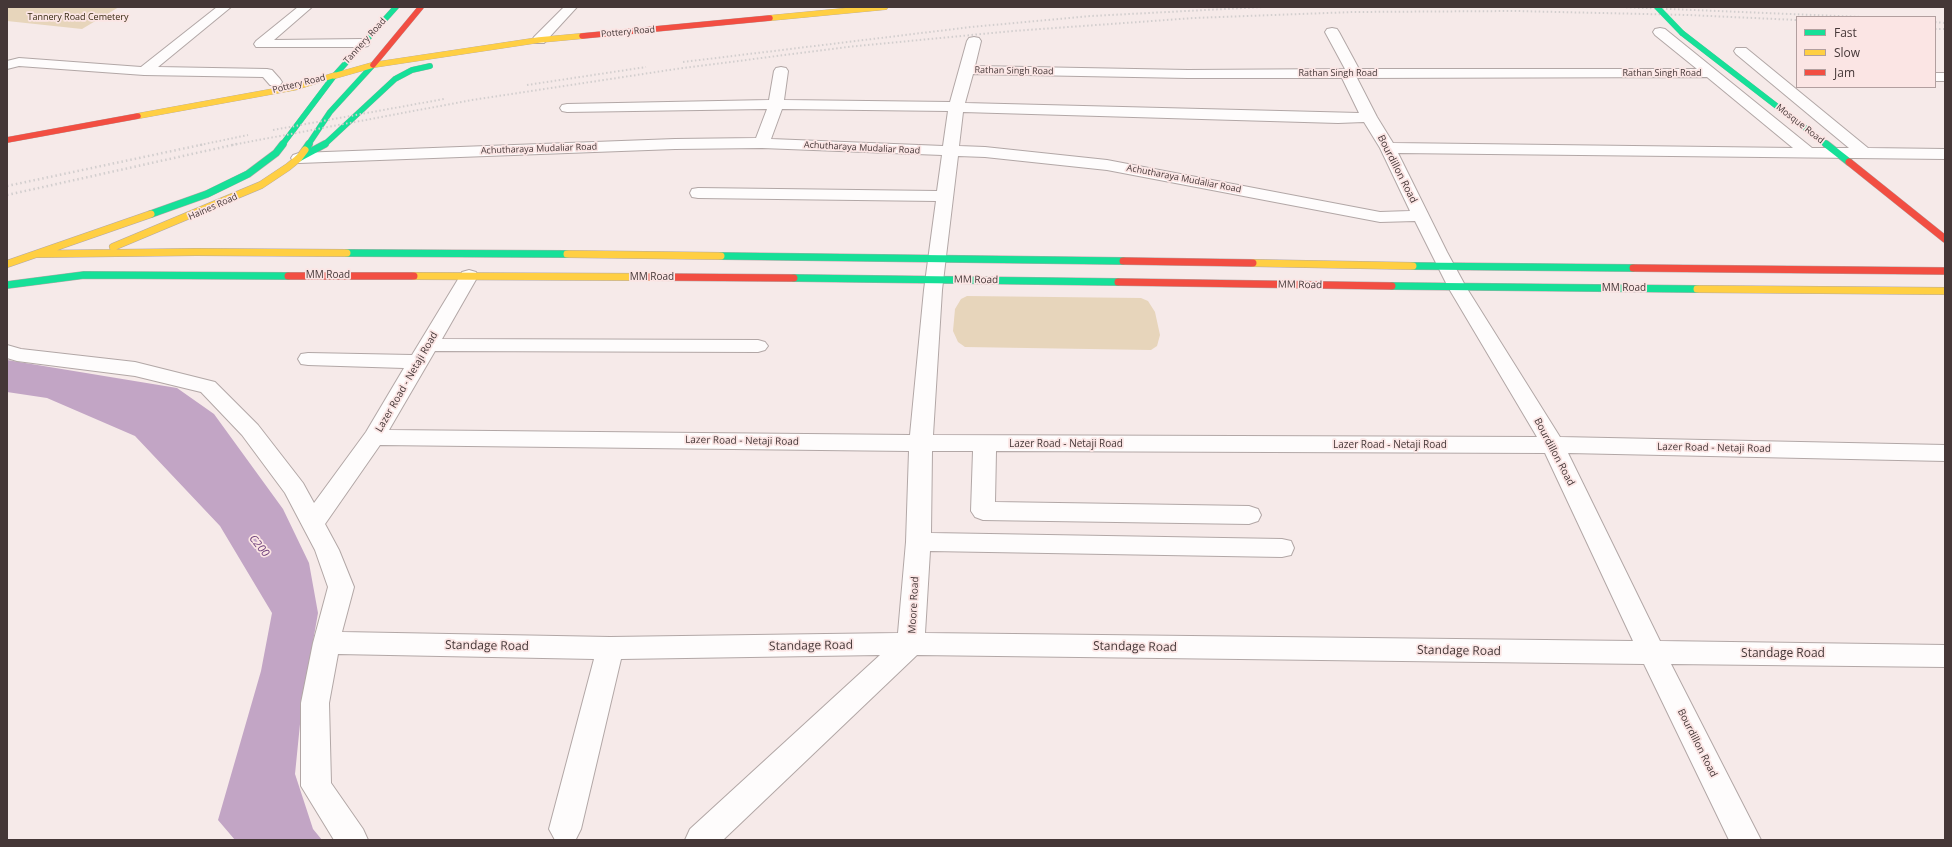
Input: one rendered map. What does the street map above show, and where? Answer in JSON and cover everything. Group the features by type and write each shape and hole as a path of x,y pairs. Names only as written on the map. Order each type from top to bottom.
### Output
{"main road":[{"name":"Tannery Road","path":"335,75 396,7"},
{"path":"373,65 421,7"},
{"name":"Pottery Road","path":"7,140 297,86 373,65 518,43 834,9 885,7"},
{"name":"Mosque Road","path":"1658,7 1682,33 1838,153 1945,239"},
{"path":"299,158 319,149 328,142 383,89 403,74 426,66 504,53 512,50 518,43"},
{"name":"Haines Road","path":"63,263 138,238 261,185 299,158 330,112 373,65"},
{"name":"Pottery Road","path":"7,130 274,82 335,75"},
{"name":"Haines Road","path":"7,264 207,194 248,174 264,164 285,143 335,75"},
{"name":"MM Road","path":"37,254 196,252 936,268 1457,287 1945,291"},
{"name":"MM Road","path":"7,285 84,275 469,276 936,268 1446,267 1945,271"},
{"path":"7,282 42,270"}],"street":[{"path":"144,71 225,7"},
{"path":"306,7 261,44 363,43"},
{"path":"539,40 571,7"},
{"name":"Bourdillon Road","path":"1332,32 1369,117 1388,148 1446,267 1552,445 1652,653 1745,840"},
{"path":"1660,32 1809,153"},
{"name":"Moore Road","path":"701,840 912,644 918,542 920,443 936,268 956,107 974,42"},
{"path":"1741,51 1864,153"},
{"path":"7,65 19,62 144,71 268,73 274,82"},
{"name":"Rathan Singh Road","path":"967,70 1188,74 1710,73"},
{"path":"762,143 776,104 781,72"},
{"path":"1770,75 1790,76"},
{"path":"567,108 776,104 956,107 1330,118 1369,117"},
{"name":"Achutharaya Mudaliar Road","path":"299,158 675,144 762,143 951,152 985,152 1108,165 1380,217 1421,216"},
{"path":"1388,148 1945,154"},
{"path":"698,193 946,196"},
{"name":"Lazer Road - Netaji Road","path":"469,276 374,437 985,444 1552,445 1945,453"},
{"path":"308,358 758,346"},
{"path":"7,352 17,356 136,368 208,387 250,430 295,489 328,550 341,587 326,643 315,703 316,786 352,840"},
{"path":"313,523 374,437"},
{"path":"985,444 983,511 1249,515"},
{"path":"918,542 1282,548"},
{"name":"Standage Road","path":"326,643 610,648 912,644 1945,656"},
{"path":"565,829 610,648"}],"green space":[{"name":"Tannery Road Cemetery","path":"7,7 119,7 82,29 7,21"},
{"path":"967,296 1141,298 1148,301 1155,312 1160,335 1157,346 1151,350 965,347 958,342 953,331 955,309 961,299"}],"water":[{"name":"C200","path":"7,360 177,388 214,414 283,509 309,563 318,613 302,704 295,774 313,829 322,840 235,840 218,820 261,671 272,613 220,526 135,436 47,398 7,392"}],"railway":[{"path":"683,62 971,27 1091,16 1263,7"},
{"path":"1622,7 1837,16"},
{"path":"235,144 472,100 676,69 847,47 1013,31 1194,18 1353,12 1515,11 1688,15 1796,20"},
{"path":"1936,22 1945,23"},
{"path":"1936,29 1945,29"},
{"path":"527,85 646,67"},
{"path":"273,130 444,99"},
{"path":"200,145 248,135"},
{"path":"7,186 205,144"},
{"path":"7,195 235,144"}],"traffic: fast":[{"path":"335,75 396,7"},
{"path":"1657,7 1682,33"},
{"path":"1682,33 1849,162"},
{"path":"305,150 330,112 373,65"},
{"path":"299,158 319,149 328,142 395,79 412,70 430,66"},
{"path":"151,214 207,194 248,174 276,153 334,76"},
{"path":"347,253 567,254"},
{"path":"721,256 1123,261"},
{"path":"1413,266 1633,268"},
{"path":"7,285 84,275 288,276"},
{"path":"794,278 1118,282"},
{"path":"1392,286 1697,289"}],"traffic: slow":[{"path":"770,18 885,7"},
{"path":"334,76 373,65 539,40 582,36"},
{"path":"138,116 297,87 335,75"},
{"path":"113,247 261,185 288,167 299,158 305,150"},
{"path":"7,264 151,214"},
{"path":"37,254 196,252 347,253"},
{"path":"567,254 721,256"},
{"path":"1253,263 1413,266"},
{"path":"414,276 650,277"},
{"path":"1697,289 1945,291"}],"traffic: jam":[{"path":"373,65 421,7"},
{"path":"582,36 770,18"},
{"path":"7,140 138,116"},
{"path":"1849,162 1945,239"},
{"path":"1123,261 1253,263"},
{"path":"1633,268 1945,271"},
{"path":"288,276 414,276"},
{"path":"650,277 794,278"},
{"path":"1118,282 1392,286"}]}
